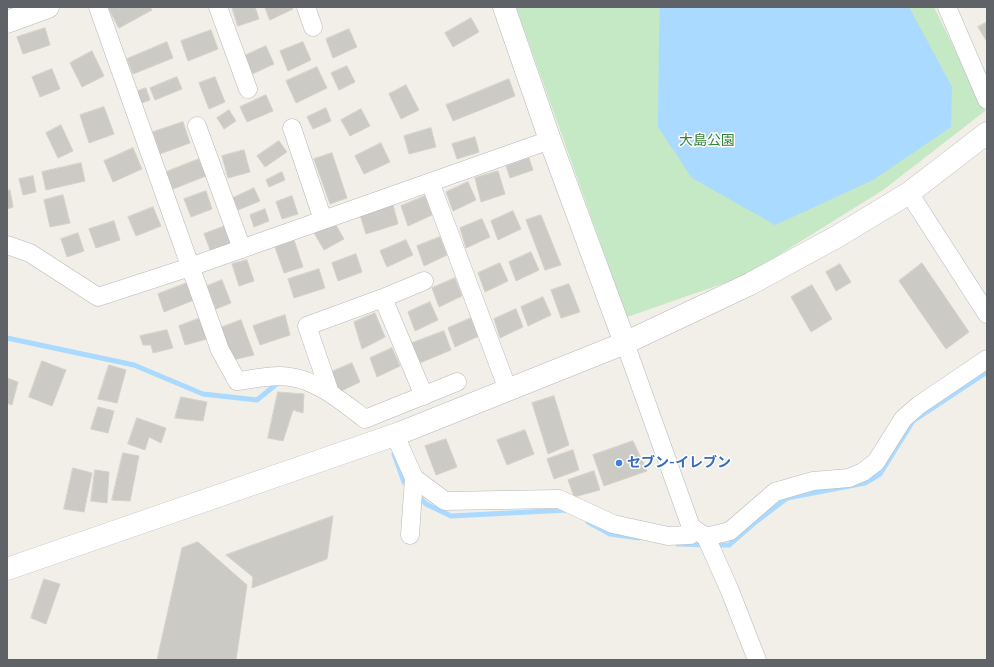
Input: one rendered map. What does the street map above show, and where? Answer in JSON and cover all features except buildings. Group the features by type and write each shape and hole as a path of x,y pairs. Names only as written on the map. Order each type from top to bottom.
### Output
{"street":[{"path":"7,22 48,7"},
{"path":"98,7 220,350 237,381 290,376 304,380 330,393 365,419 457,382"},
{"path":"218,7 248,89"},
{"path":"306,7 313,27"},
{"path":"504,7 550,140 691,527 702,535 714,556 730,591 757,660"},
{"path":"947,7 987,100"},
{"path":"197,126 242,248"},
{"path":"292,128 323,220"},
{"path":"7,569 396,435 625,343 750,284 838,236 909,193 987,133"},
{"path":"7,245 30,253 98,297 190,267 550,140"},
{"path":"430,182 508,390"},
{"path":"909,193 987,314"},
{"path":"330,393 307,326 424,281"},
{"path":"383,298 424,396"},
{"path":"414,479 445,501 468,502 559,499 613,524 668,536 690,536 730,531 775,492 813,481 849,478 863,472 876,462 903,419 919,405 987,359"},
{"path":"396,435 414,479 410,535"}],"green space":[{"name":"大島公園","path":"516,7 934,7 985,111 883,190 745,276 627,317"}],"water":[{"path":"660,7 909,7 952,87 951,127 873,180 775,225 692,178 658,127"}],"waterway":[{"path":"7,338 134,365 203,394 257,400 280,382"},
{"path":"714,545 729,545 753,524 787,498 865,483 880,474 913,421 987,372"},
{"path":"394,454 404,482 409,488"},
{"path":"418,496 426,504 451,516 568,510"},
{"path":"588,522 610,534 639,538"},
{"path":"678,544 706,545"}],"place":[{"name":"セブン-イレブン","path":"619,463"}]}
